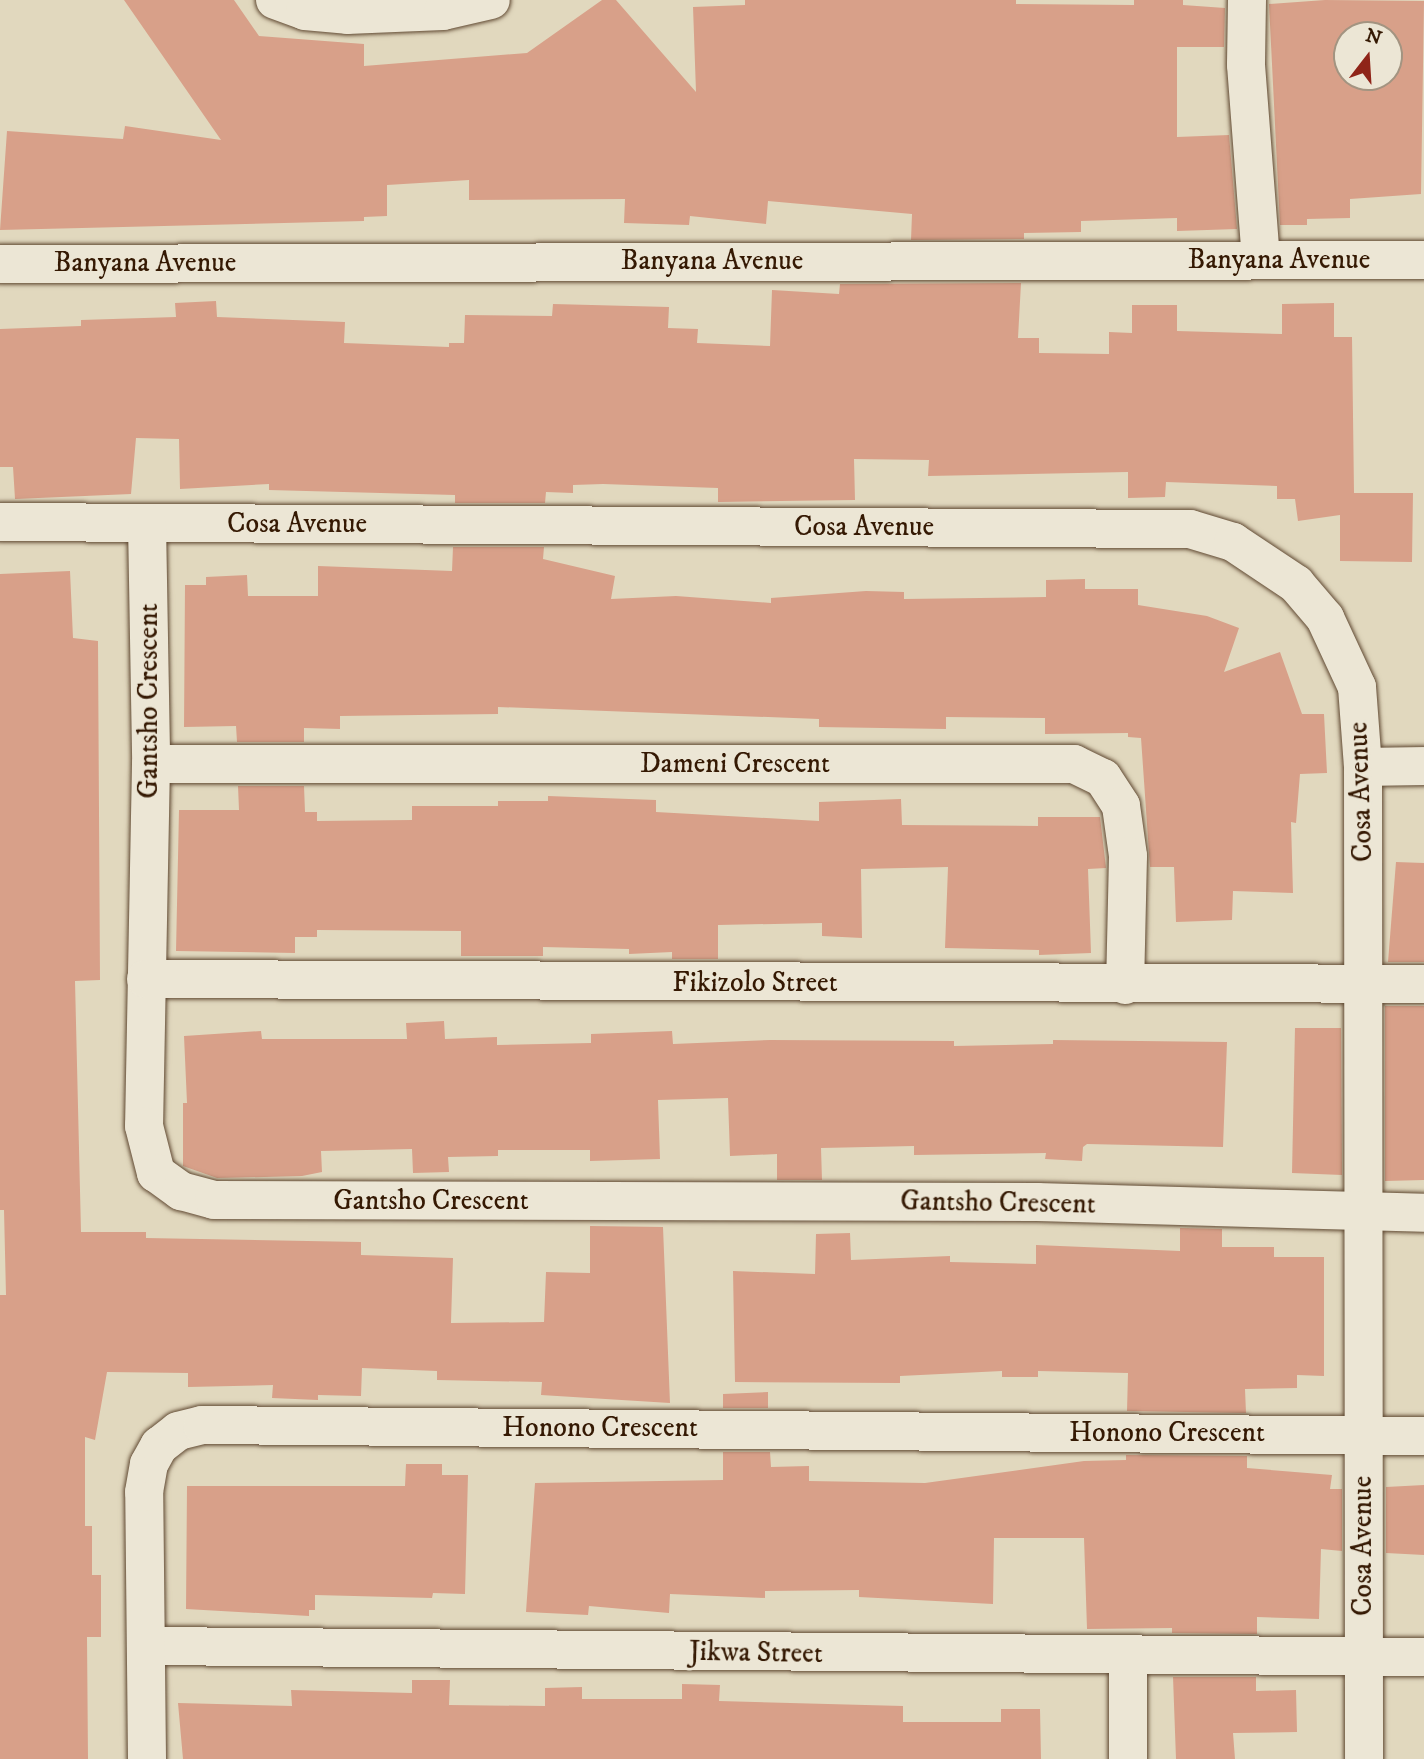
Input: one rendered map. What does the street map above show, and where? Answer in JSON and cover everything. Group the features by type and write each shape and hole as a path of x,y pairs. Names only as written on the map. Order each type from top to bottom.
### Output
{"street":[{"path":"275,0 304,11 347,15 443,11 491,0"},
{"path":"1247,0 1246,65 1261,259"},
{"name":"Banyana Avenue","path":"0,264 1424,260"},
{"name":"Cosa Avenue","path":"0,522 1190,529 1233,542 1296,584 1325,618 1357,687 1363,767 1364,1759"},
{"name":"Gantsho Crescent","path":"148,523 151,764 146,979 147,1153 156,1173 181,1191 214,1200 1037,1202 1364,1214"},
{"name":"Dameni Crescent","path":"151,764 1074,764 1103,778 1121,806 1128,856 1125,985"},
{"path":"1363,767 1424,766"},
{"name":"Fikizolo Street","path":"146,979 1364,984"},
{"path":"1364,984 1424,984"},
{"path":"1364,1214 1424,1213"},
{"name":"Honono Crescent","path":"147,1759 144,1492 149,1464 159,1446 178,1431 202,1425 1363,1435"},
{"name":"Cosa Avenue","path":"1363,1435 1424,1436"},
{"name":"Jikwa Street","path":"147,1647 1364,1657"},
{"path":"1128,1656 1128,1759"},
{"name":"Cosa Avenue","path":"1364,1657 1424,1657"}],"building":[{"path":"124,0 234,0 259,36 364,44 364,66 527,53 602,0 616,0 696,92 693,7 745,5 745,0 1016,0 1016,4 1134,5 1134,0 1183,0 1183,5 1225,8 1224,47 1177,47 1177,137 1229,135 1237,229 1177,231 1177,218 1081,221 1081,232 1024,233 1024,239 911,240 912,214 768,201 766,224 690,216 689,225 624,223 625,199 469,200 469,180 387,185 387,216 364,217 364,221 0,230 7,131 123,139 125,126 221,140"},
{"path":"1325,0 1424,1 1421,194 1350,199 1350,218 1307,219 1307,225 1280,225 1269,4"},
{"path":"1021,283 1018,338 1039,338 1039,353 1109,354 1109,332 1132,333 1132,305 1177,305 1177,331 1282,334 1282,304 1334,303 1334,337 1352,337 1354,493 1413,493 1412,562 1340,561 1340,515 1298,521 1295,499 1277,499 1277,486 1166,482 1165,497 1128,498 1128,472 928,476 929,460 854,459 855,500 718,502 718,488 603,484 573,485 573,493 546,492 545,503 455,503 455,495 269,490 269,484 180,489 179,439 136,438 131,494 15,499 13,467 0,467 0,329 81,326 81,320 176,317 175,303 216,301 217,317 345,322 344,343 449,347 449,343 464,343 465,315 552,316 553,304 669,307 668,328 698,329 697,343 770,346 772,290 839,294 840,284"},
{"path":"453,547 544,547 543,559 615,576 611,599 676,596 771,603 771,598 866,591 904,592 904,599 1046,597 1046,580 1085,579 1085,589 1138,589 1138,605 1207,616 1239,628 1224,672 1280,652 1302,714 1324,714 1327,773 1300,774 1296,823 1291,822 1293,893 1233,891 1232,920 1176,922 1174,867 1150,867 1141,738 1128,737 1128,733 1045,734 1045,718 946,717 946,729 819,727 819,719 498,707 498,714 340,716 340,729 304,728 304,742 237,742 236,726 184,727 185,585 206,585 206,577 247,575 248,596 318,596 318,566 452,571"},
{"path":"70,571 73,638 98,641 100,980 75,981 81,1232 146,1232 146,1238 361,1242 361,1255 453,1258 451,1323 544,1322 546,1272 590,1273 590,1226 663,1227 670,1403 541,1395 542,1382 437,1380 437,1371 362,1368 361,1396 318,1395 318,1400 272,1398 273,1385 188,1387 188,1373 107,1372 95,1440 85,1437 85,1526 92,1526 92,1575 101,1575 101,1637 87,1637 88,1759 0,1759 0,1295 6,1295 4,1210 0,1210 0,574"},
{"path":"238,786 304,786 305,812 317,812 317,821 412,820 412,806 498,806 498,801 548,801 548,796 656,800 656,812 819,821 819,802 901,799 902,825 1038,826 1038,817 1100,817 1106,868 1088,869 1091,953 1039,955 1039,950 945,948 948,867 861,869 862,938 822,936 822,923 718,925 718,959 672,959 672,952 629,954 629,949 543,947 543,956 461,956 461,931 317,930 317,937 295,937 295,953 176,951 179,810 239,810"},
{"path":"1396,862 1424,863 1424,962 1388,962"},
{"path":"1385,1006 1424,1006 1424,1180 1385,1181"},
{"path":"444,1021 445,1039 497,1037 497,1045 591,1043 591,1034 672,1031 673,1044 770,1040 954,1041 954,1046 1053,1044 1053,1040 1227,1042 1223,1147 1087,1144 1083,1147 1082,1161 1045,1159 1046,1153 914,1155 914,1146 821,1148 822,1180 777,1180 777,1154 730,1156 728,1098 658,1100 660,1159 590,1161 590,1150 498,1150 498,1156 448,1157 449,1172 413,1173 412,1149 321,1151 322,1172 302,1176 217,1178 183,1166 183,1103 187,1103 184,1036 261,1031 262,1039 407,1039 406,1023"},
{"path":"1295,1028 1341,1028 1342,1175 1292,1173"},
{"path":"1180,1228 1222,1229 1222,1247 1274,1247 1274,1257 1324,1257 1324,1376 1297,1375 1297,1388 1245,1389 1246,1413 1127,1411 1128,1373 1038,1371 1038,1377 1002,1377 1002,1371 900,1376 900,1383 735,1382 733,1271 815,1274 816,1234 850,1233 851,1260 950,1256 950,1262 1036,1264 1036,1245 1180,1251"},
{"path":"768,1392 768,1408 723,1408 723,1394"},
{"path":"723,1452 770,1452 771,1467 809,1466 809,1481 925,1483 1084,1461 1126,1460 1126,1455 1247,1456 1247,1468 1332,1475 1330,1489 1342,1489 1342,1551 1321,1549 1319,1619 1257,1617 1257,1634 1172,1633 1172,1628 1087,1629 1084,1538 994,1538 993,1604 859,1597 859,1590 765,1591 765,1598 670,1594 669,1613 589,1606 588,1615 526,1612 535,1483 723,1480"},
{"path":"406,1464 442,1464 442,1475 468,1475 465,1594 433,1593 432,1598 315,1595 315,1610 309,1610 309,1616 186,1609 187,1486 405,1486"},
{"path":"1424,1485 1424,1555 1386,1553 1386,1487"},
{"path":"1173,1677 1256,1677 1256,1691 1296,1690 1297,1732 1233,1733 1235,1759 1176,1759"},
{"path":"412,1680 450,1680 449,1705 545,1706 545,1688 582,1687 582,1699 682,1699 682,1684 720,1685 719,1701 903,1706 903,1722 1001,1722 1001,1709 1040,1709 1041,1759 183,1759 178,1703 292,1706 291,1690 412,1693"}]}
